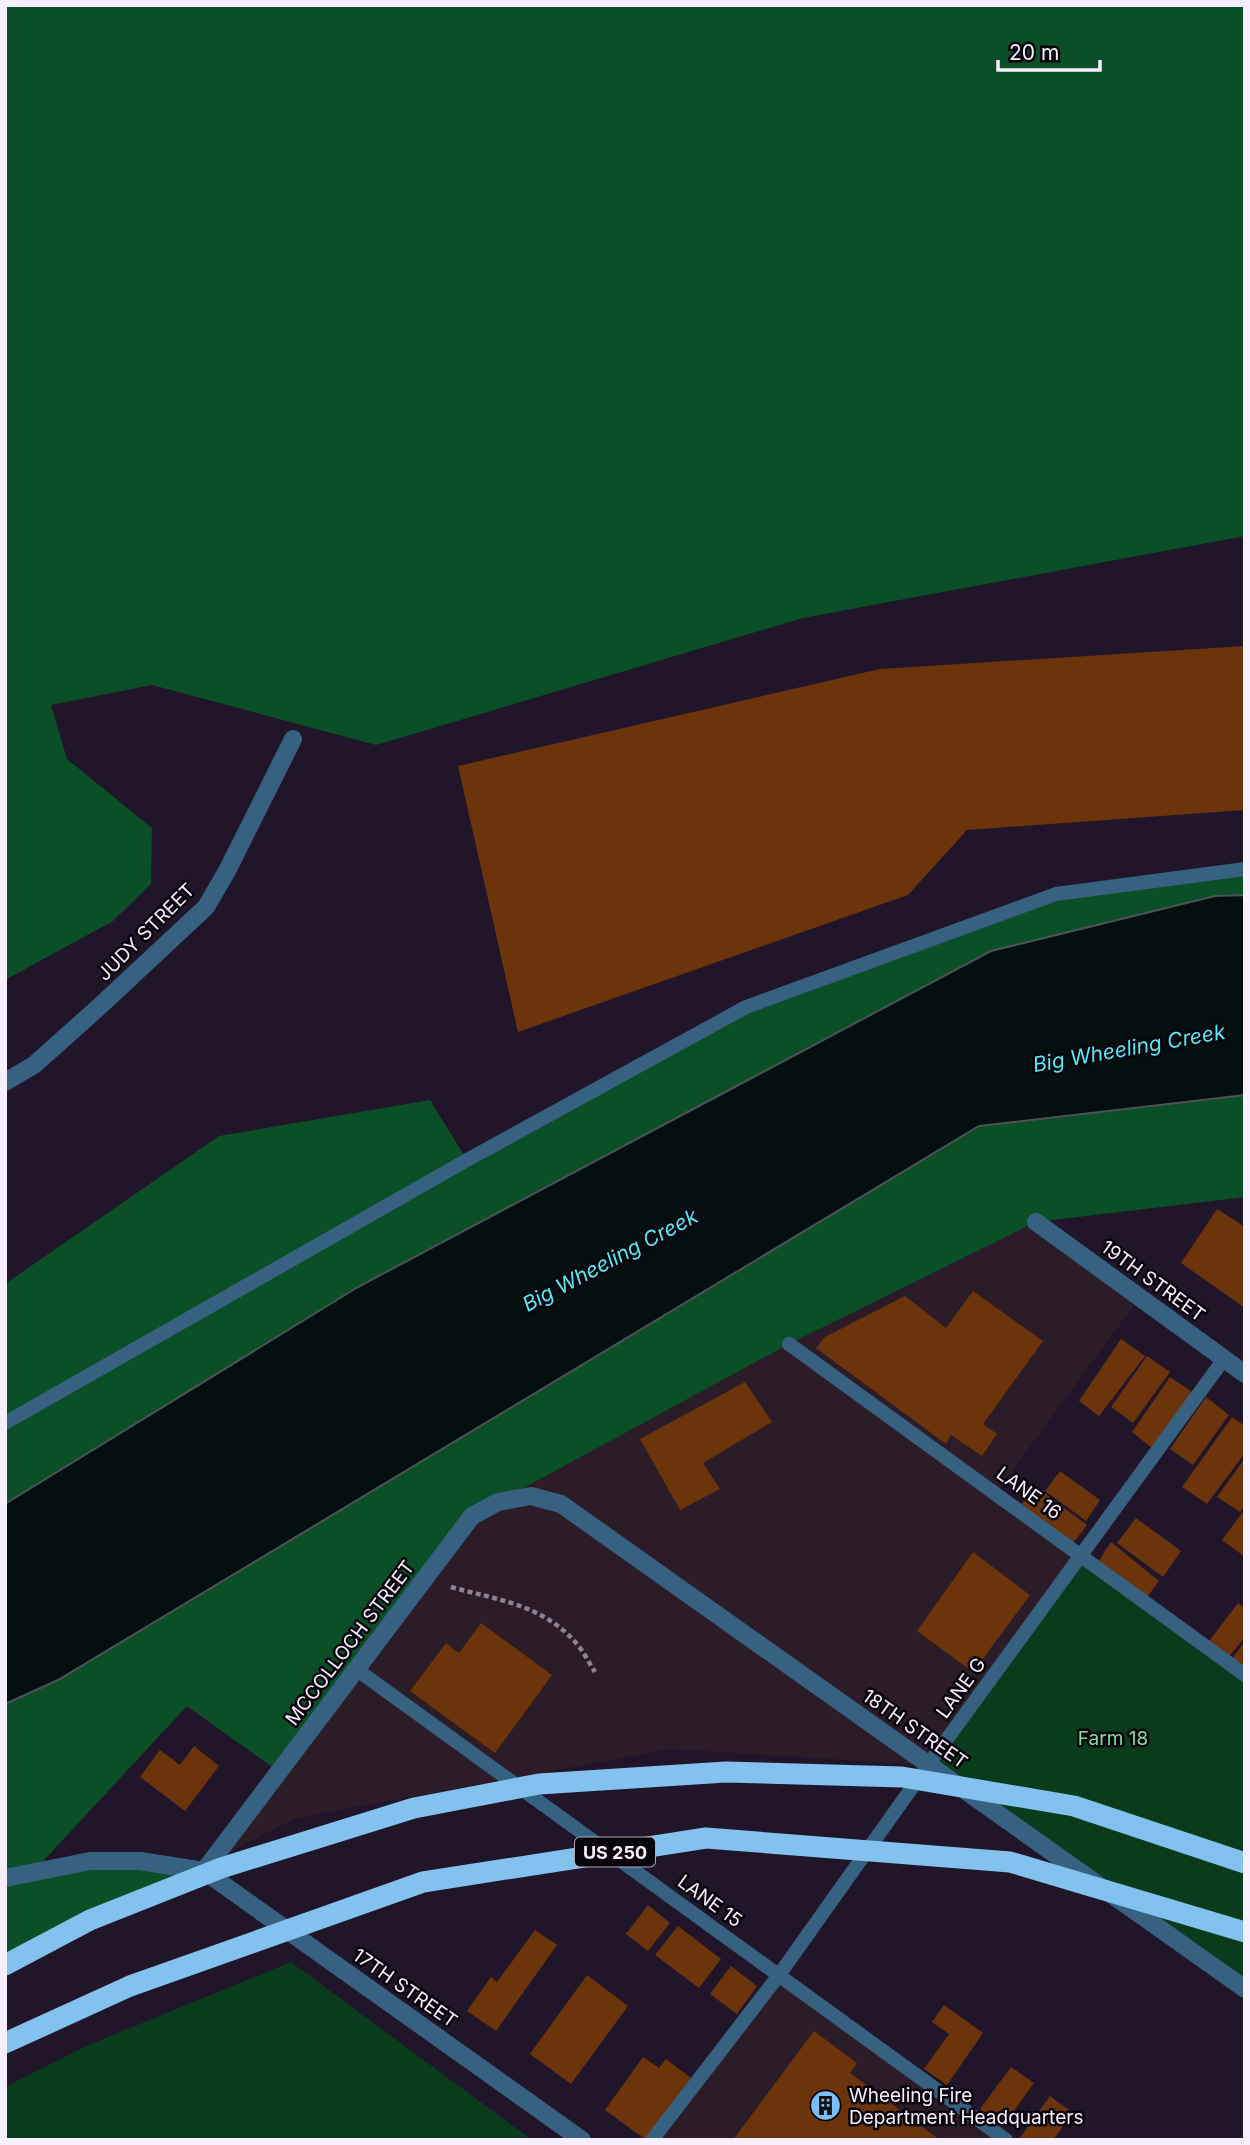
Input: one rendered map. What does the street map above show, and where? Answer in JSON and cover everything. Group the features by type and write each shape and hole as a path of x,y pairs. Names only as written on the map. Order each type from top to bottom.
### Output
{"highway":[{"path":"5,1965 90,1920 221,1868 414,1808 539,1784 726,1772 902,1777 1074,1807 1245,1863"},
{"name":"US 250","path":"5,2043 130,1986 423,1882 706,1838 1010,1862 1245,1932"}],"street":[{"name":"JUDY STREET","path":"5,1082 34,1065 206,907 227,871 293,738"},
{"name":"19TH STREET","path":"1036,1222 1245,1374"},
{"name":"MCCOLLOCH STREET","path":"204,1871 472,1516 498,1502 531,1496 561,1504"},
{"name":"18TH STREET","path":"561,1504 1245,1989"},
{"path":"5,1878 90,1861 141,1861 204,1871"},
{"name":"17TH STREET","path":"204,1871 582,2140"}],"lane":[{"path":"5,1423 467,1160 746,1007 1056,894 1245,869"},
{"name":"LANE 16","path":"789,1344 1245,1675"},
{"name":"LANE G","path":"652,2140 779,1975 1224,1359"},
{"name":"LANE 15","path":"356,1669 1006,2140"}],"path":[{"path":"424,1580 531,1609 555,1623 578,1645 595,1672"}],"shaded area":[{"path":"1036,1222 1140,1297 996,1493 1082,1556 928,1765 671,1749 296,1818 212,1861 472,1516 789,1344"},
{"path":"779,1975 1006,2140 652,2140"}],"green space":[{"path":"5,5 1245,5 1245,536 803,618 376,745 152,685 51,705 67,759 152,828 151,884 113,921 5,980"},
{"path":"1245,869 1245,895 1215,896 991,951 358,1287 5,1504 5,1284 219,1136 430,1100 467,1160 746,1007 1056,894"},
{"path":"1245,1095 1245,1197 1036,1222 789,1344 472,1516 279,1772 187,1706 35,1870 90,1861 204,1871 5,1965 5,1704 58,1680 979,1126"},
{"name":"Farm 18","path":"1082,1556 1245,1675 1245,1989 929,1765"},
{"path":"291,1962 532,2140 5,2140 5,2087 86,2046"}],"water":[{"name":"Big Wheeling Creek","path":"1245,895 1245,1095 979,1126 58,1680 5,1704 5,1504 358,1287 991,951 1215,896"}],"building":[{"path":"1245,646 1245,810 967,830 908,895 518,1032 458,766 880,669"},
{"path":"1217,1209 1245,1227 1245,1308 1181,1263"},
{"path":"973,1291 1043,1341 983,1424 997,1434 982,1456 951,1435 946,1444 816,1348 825,1337 905,1296 946,1328"},
{"path":"1121,1339 1145,1356 1099,1416 1079,1401"},
{"path":"1147,1356 1170,1372 1133,1423 1111,1407"},
{"path":"1170,1377 1192,1392 1153,1449 1132,1432"},
{"path":"745,1382 772,1422 703,1463 720,1489 680,1510 640,1439"},
{"path":"1206,1397 1229,1415 1193,1465 1170,1449"},
{"path":"1232,1417 1245,1426 1245,1453 1207,1504 1182,1487"},
{"path":"1245,1458 1245,1505 1240,1512 1217,1497"},
{"path":"1060,1471 1100,1500 1086,1521 1045,1491"},
{"path":"1035,1486 1087,1525 1071,1546 1019,1507"},
{"path":"1245,1509 1245,1557 1222,1540"},
{"path":"1136,1518 1181,1551 1163,1577 1117,1543"},
{"path":"1111,1542 1159,1581 1145,1600 1096,1565"},
{"path":"973,1552 1030,1595 973,1672 917,1631"},
{"path":"1238,1603 1245,1608 1245,1637 1227,1659 1207,1644"},
{"path":"481,1623 552,1675 495,1753 410,1691 446,1643 459,1653"},
{"path":"1245,1641 1245,1670 1231,1660"},
{"path":"194,1746 219,1766 185,1811 140,1777 160,1750 180,1765"},
{"path":"648,1905 670,1923 648,1951 626,1934"},
{"path":"678,1926 721,1959 699,1988 655,1955"},
{"path":"535,1930 557,1945 496,2031 467,2011 491,1977 497,1982"},
{"path":"731,1966 757,1986 737,2014 710,1994"},
{"path":"587,1975 628,2006 571,2084 530,2054"},
{"path":"944,2005 983,2033 947,2085 924,2069 949,2034 932,2022"},
{"name":"Wheeling Fire Department Headquarters","path":"814,2031 857,2063 850,2073 940,2140 733,2140"},
{"path":"643,2057 659,2068 666,2059 691,2078 646,2140 605,2110"},
{"path":"1011,2067 1034,2083 1003,2126 980,2109"},
{"path":"1050,2096 1073,2113 1053,2140 1020,2140 1019,2139"}],"place":[{"name":"Wheeling Fire Department Headquarters","path":"826,2106"}]}
